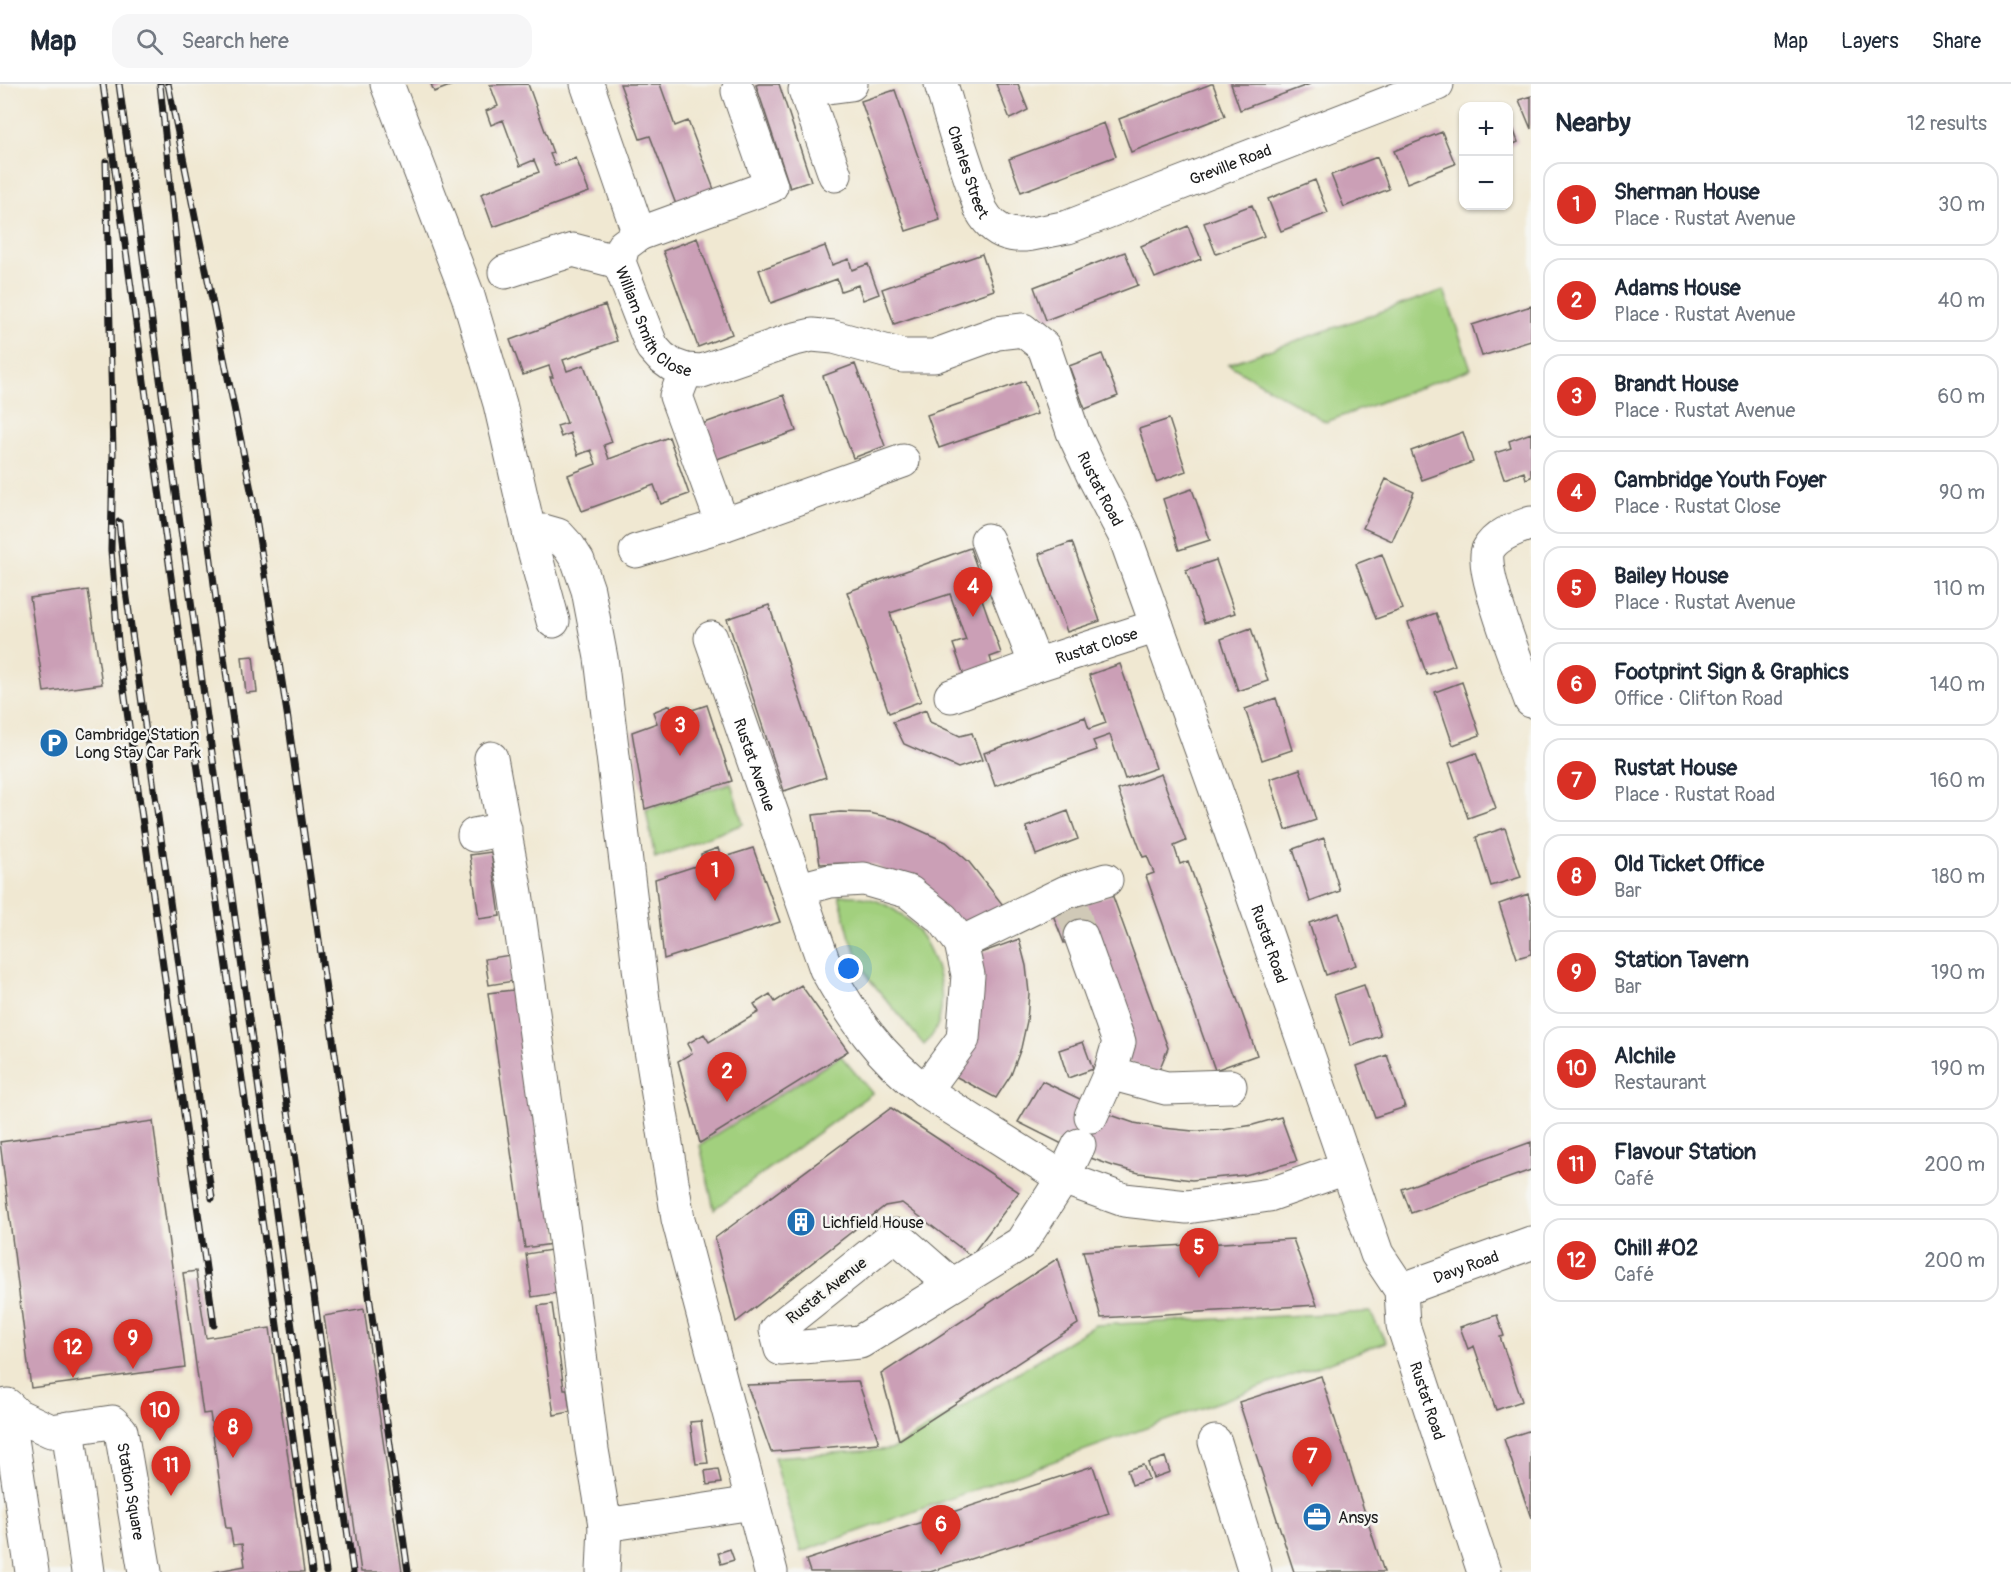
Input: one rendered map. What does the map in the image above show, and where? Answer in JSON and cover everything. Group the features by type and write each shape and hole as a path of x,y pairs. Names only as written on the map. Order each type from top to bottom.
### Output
{"street":[{"path":"387,84 468,296 500,404 530,535 553,621"},
{"name":"William Smith Close","path":"587,84 639,234 622,246 619,262 652,347 672,365 686,370 702,371 812,335 834,337 903,356 934,356 998,333 1023,330"},
{"path":"835,175 805,90 851,84"},
{"name":"Charles Street","path":"941,84 981,210 987,221 997,229 1008,235 1020,236"},
{"name":"Greville Road","path":"1020,236 1068,227 1437,84"},
{"path":"639,234 771,186 738,91"},
{"path":"505,272 573,250 619,262"},
{"name":"Rustat Road","path":"1023,330 1044,347 1073,432 1124,534 1232,835 1377,1254 1401,1290 1403,1325 1484,1572"},
{"path":"686,370 676,396 723,525"},
{"path":"636,551 723,525 903,461"},
{"path":"1531,524 1497,539 1488,550 1486,565 1495,598 1531,701"},
{"path":"530,535 544,531 558,535 570,546 588,590 601,658 643,1000 678,1219 770,1566"},
{"name":"Rustat Close","path":"987,540 1036,664"},
{"name":"Rustat Close","path":"951,696 1036,664 1157,627"},
{"name":"Rustat Avenue","path":"711,638 826,969 850,1012 882,1053 907,1077 925,1091 1063,1178 1124,1200 1187,1207 1269,1195 1346,1168"},
{"path":"491,758 490,832 516,893 604,1525 603,1572"},
{"path":"800,889 830,881 864,879 909,892 943,919 961,943 968,975 963,1039 925,1091"},
{"path":"961,943 1073,912 1106,880"},
{"path":"1063,1178 1110,1072 1119,1041 1073,912"},
{"path":"1110,1072 1166,1088 1230,1086"},
{"name":"Rustat Avenue","path":"952,1285 896,1235 776,1330 781,1349 860,1342 1021,1243 1063,1178"},
{"name":"Davy Road","path":"1401,1290 1531,1243"},
{"path":"3,1397 17,1415 60,1430"},
{"path":"3,1397 15,1452 32,1572"},
{"name":"Station Square","path":"60,1430 112,1422 121,1431 146,1572"},
{"path":"15,1452 24,1443 60,1430"},
{"path":"60,1430 88,1572"},
{"path":"1215,1442 1256,1572"},
{"path":"604,1525 753,1503"}],"green space":[{"path":"1444,290 1471,369 1326,422 1228,364"},
{"path":"731,783 743,824 655,858 646,810"},
{"path":"839,895 870,899 888,906 914,926 931,952 937,968 941,1002 934,1033 924,1045 869,979 850,938"},
{"path":"841,1056 872,1093 714,1209 700,1145"},
{"path":"1370,1312 1386,1342 801,1552 774,1457 893,1449 1095,1325"}],"building":[{"path":"431,84 455,84 434,92"},
{"path":"528,84 553,153 550,154 555,166 576,158 589,192 493,227 481,194 539,172 534,160 520,166 503,120 491,125 486,111 498,106 490,85"},
{"path":"620,84 660,84 675,126 688,121 718,200 680,215 650,136 640,139"},
{"path":"779,84 811,181 790,188 756,85"},
{"path":"996,84 1018,84 1028,110 1010,119"},
{"path":"1213,84 1225,116 1131,152 1119,119"},
{"path":"1231,84 1310,84 1240,110"},
{"path":"895,90 940,220 906,231 861,101"},
{"path":"1531,96 1531,129 1519,100"},
{"path":"1104,123 1116,156 1021,192 1009,159"},
{"path":"1513,128 1518,142 1513,144"},
{"path":"1442,132 1455,164 1407,183 1394,151"},
{"path":"1377,157 1389,189 1344,207 1331,175"},
{"path":"1315,180 1328,213 1281,231 1268,199"},
{"path":"1252,205 1264,236 1216,254 1204,223"},
{"path":"1188,226 1201,259 1155,278 1141,246"},
{"path":"697,238 732,334 698,347 663,251"},
{"path":"825,246 832,265 849,259 852,270 868,264 879,294 863,300 858,285 841,291 837,279 771,303 759,270"},
{"path":"1125,252 1138,285 1046,320 1034,287"},
{"path":"982,254 994,290 894,324 882,289"},
{"path":"605,305 617,341 563,360 567,371 584,365 612,442 604,445 609,459 669,437 689,494 661,504 654,485 582,511 568,475 596,464 591,450 578,455 570,433 561,437 557,426 567,423 550,377 553,377 549,366 523,375 510,340"},
{"path":"1531,306 1531,341 1482,356 1472,325"},
{"path":"1102,354 1118,396 1085,409 1069,366"},
{"path":"855,364 885,446 853,458 823,376"},
{"path":"1025,381 1037,414 939,448 927,415"},
{"path":"784,395 796,431 714,460 702,424"},
{"path":"1169,419 1186,471 1156,482 1139,429"},
{"path":"1463,432 1473,462 1422,480 1411,451"},
{"path":"1531,433 1531,477 1526,479 1524,472 1504,479 1495,453 1511,448 1509,441"},
{"path":"1386,479 1414,492 1392,541 1363,528"},
{"path":"1192,489 1210,540 1179,550 1163,499"},
{"path":"1072,542 1100,621 1067,632 1039,554"},
{"path":"970,548 982,582 977,585 1001,653 990,657 994,671 966,681 953,644 966,640 950,594 890,613 921,701 889,713 847,592"},
{"path":"1382,554 1403,609 1376,619 1356,564"},
{"path":"1216,560 1235,613 1204,623 1186,570"},
{"path":"88,590 102,684 44,692 30,598"},
{"path":"769,605 826,777 784,791 727,619"},
{"path":"1436,613 1455,665 1427,675 1408,623"},
{"path":"1251,628 1268,681 1238,691 1221,639"},
{"path":"253,656 257,692 246,693 242,657"},
{"path":"1120,664 1156,768 1125,779 1110,735 1093,741 1097,750 995,786 984,753 1085,717 1089,729 1106,723 1089,675"},
{"path":"1462,682 1480,735 1453,745 1435,692"},
{"path":"1276,698 1292,750 1262,760 1245,709"},
{"path":"670,705 674,716 707,705 732,781 645,809 632,732 657,723 653,712"},
{"path":"926,710 930,722 960,736 972,733 982,760 958,768 904,744 893,722"},
{"path":"1476,753 1496,808 1468,818 1449,763"},
{"path":"1300,769 1316,820 1286,830 1270,779"},
{"path":"1161,774 1186,841 1174,846 1180,864 1188,861 1257,1055 1215,1070 1146,876 1154,873 1147,856 1143,857 1118,790"},
{"path":"1068,811 1078,839 1036,855 1026,827"},
{"path":"840,812 870,813 895,819 946,842 969,862 1003,905 968,932 875,865 820,864 813,815"},
{"path":"1505,828 1521,877 1491,886 1476,837"},
{"path":"1324,838 1340,891 1310,902 1293,849"},
{"path":"718,848 721,858 753,848 780,922 664,959 655,879 702,864 701,854"},
{"path":"491,852 500,916 479,919 470,855"},
{"path":"1112,894 1168,1048 1158,1073 1126,1061 1081,936 1064,943 1053,915"},
{"path":"1528,894 1531,905 1531,954 1517,958 1499,904"},
{"path":"1339,913 1356,965 1326,975 1309,923"},
{"path":"1019,939 1026,966 1029,993 1027,1021 1021,1048 1011,1075 996,1098 955,1076 975,955"},
{"path":"510,955 514,981 489,985 485,959"},
{"path":"801,985 848,1051 700,1143 678,1061 692,1053 687,1044 704,1034 709,1042 759,1012 754,1004 770,994 775,1002"},
{"path":"1364,985 1381,1036 1351,1046 1334,995"},
{"path":"522,989 559,1243 525,1248 488,993"},
{"path":"1083,1042 1093,1069 1068,1078 1059,1050"},
{"path":"1387,1055 1405,1107 1375,1117 1357,1066"},
{"path":"1042,1081 1105,1113 1134,1123 1163,1128 1193,1131 1223,1130 1281,1117 1297,1161 1245,1175 1192,1180 1139,1173 1113,1166 1088,1157 1018,1122"},
{"name":"Lichfield House","path":"891,1108 1019,1192 971,1256 902,1203 885,1206 736,1322 715,1238"},
{"path":"153,1121 185,1367 31,1388 0,1142"},
{"path":"1531,1142 1531,1170 1411,1213 1402,1189"},
{"path":"1293,1239 1317,1305 1101,1318 1083,1251"},
{"path":"557,1249 564,1292 532,1297 526,1254"},
{"path":"1058,1258 1078,1324 899,1440 881,1374"},
{"path":"196,1271 206,1338 270,1328 304,1572 213,1572 245,1566 242,1544 233,1545 230,1528 226,1528 210,1413 203,1414 183,1273"},
{"path":"552,1304 564,1389 567,1389 570,1412 554,1415 538,1306"},
{"path":"364,1309 402,1572 361,1572 324,1316"},
{"path":"1497,1315 1504,1336 1500,1337 1522,1401 1496,1410 1474,1346 1468,1349 1460,1327"},
{"path":"1321,1376 1384,1572 1294,1572 1239,1402"},
{"path":"858,1381 879,1443 771,1452 747,1385"},
{"path":"701,1421 708,1463 696,1464 690,1422"},
{"path":"1531,1430 1531,1518 1504,1439"},
{"path":"1165,1457 1170,1472 1153,1478 1148,1463"},
{"path":"1143,1465 1149,1479 1132,1485 1127,1470"},
{"path":"1093,1466 1109,1514 930,1572 810,1572 806,1560"},
{"path":"718,1469 721,1483 707,1485 705,1471"},
{"path":"730,1549 734,1560 721,1564 718,1553"}],"tunnel":[{"path":"1072,908 1081,936"}],"railway":[{"path":"103,84 312,1572"},
{"path":"119,84 326,1572"},
{"path":"160,84 199,467 218,615 353,1572"},
{"path":"168,84 253,500 287,713 408,1572"},
{"path":"106,162 113,453 111,550 119,655 214,1325"},
{"path":"119,522 126,591 212,1198"}],"place":[{"name":"Cambridge Youth Foyer","path":"973,617"},
{"name":"Cambridge Station Long Stay Car Park","path":"54,743"},
{"name":"Brandt House","path":"680,756"},
{"name":"Sherman House","path":"715,901"},
{"name":"Adams House","path":"727,1102"},
{"name":"Lichfield House","path":"801,1222"},
{"name":"Bailey House","path":"1199,1278"},
{"name":"Station Tavern","path":"133,1369"},
{"name":"Chill #02","path":"73,1378"},
{"name":"Alchile","path":"160,1441"},
{"name":"Old Ticket Office","path":"233,1458"},
{"name":"Rustat House","path":"1312,1487"},
{"name":"Flavour Station","path":"171,1496"},
{"name":"Ansys","path":"1317,1517"},
{"name":"Footprint Sign & Graphics","path":"941,1555"}]}
